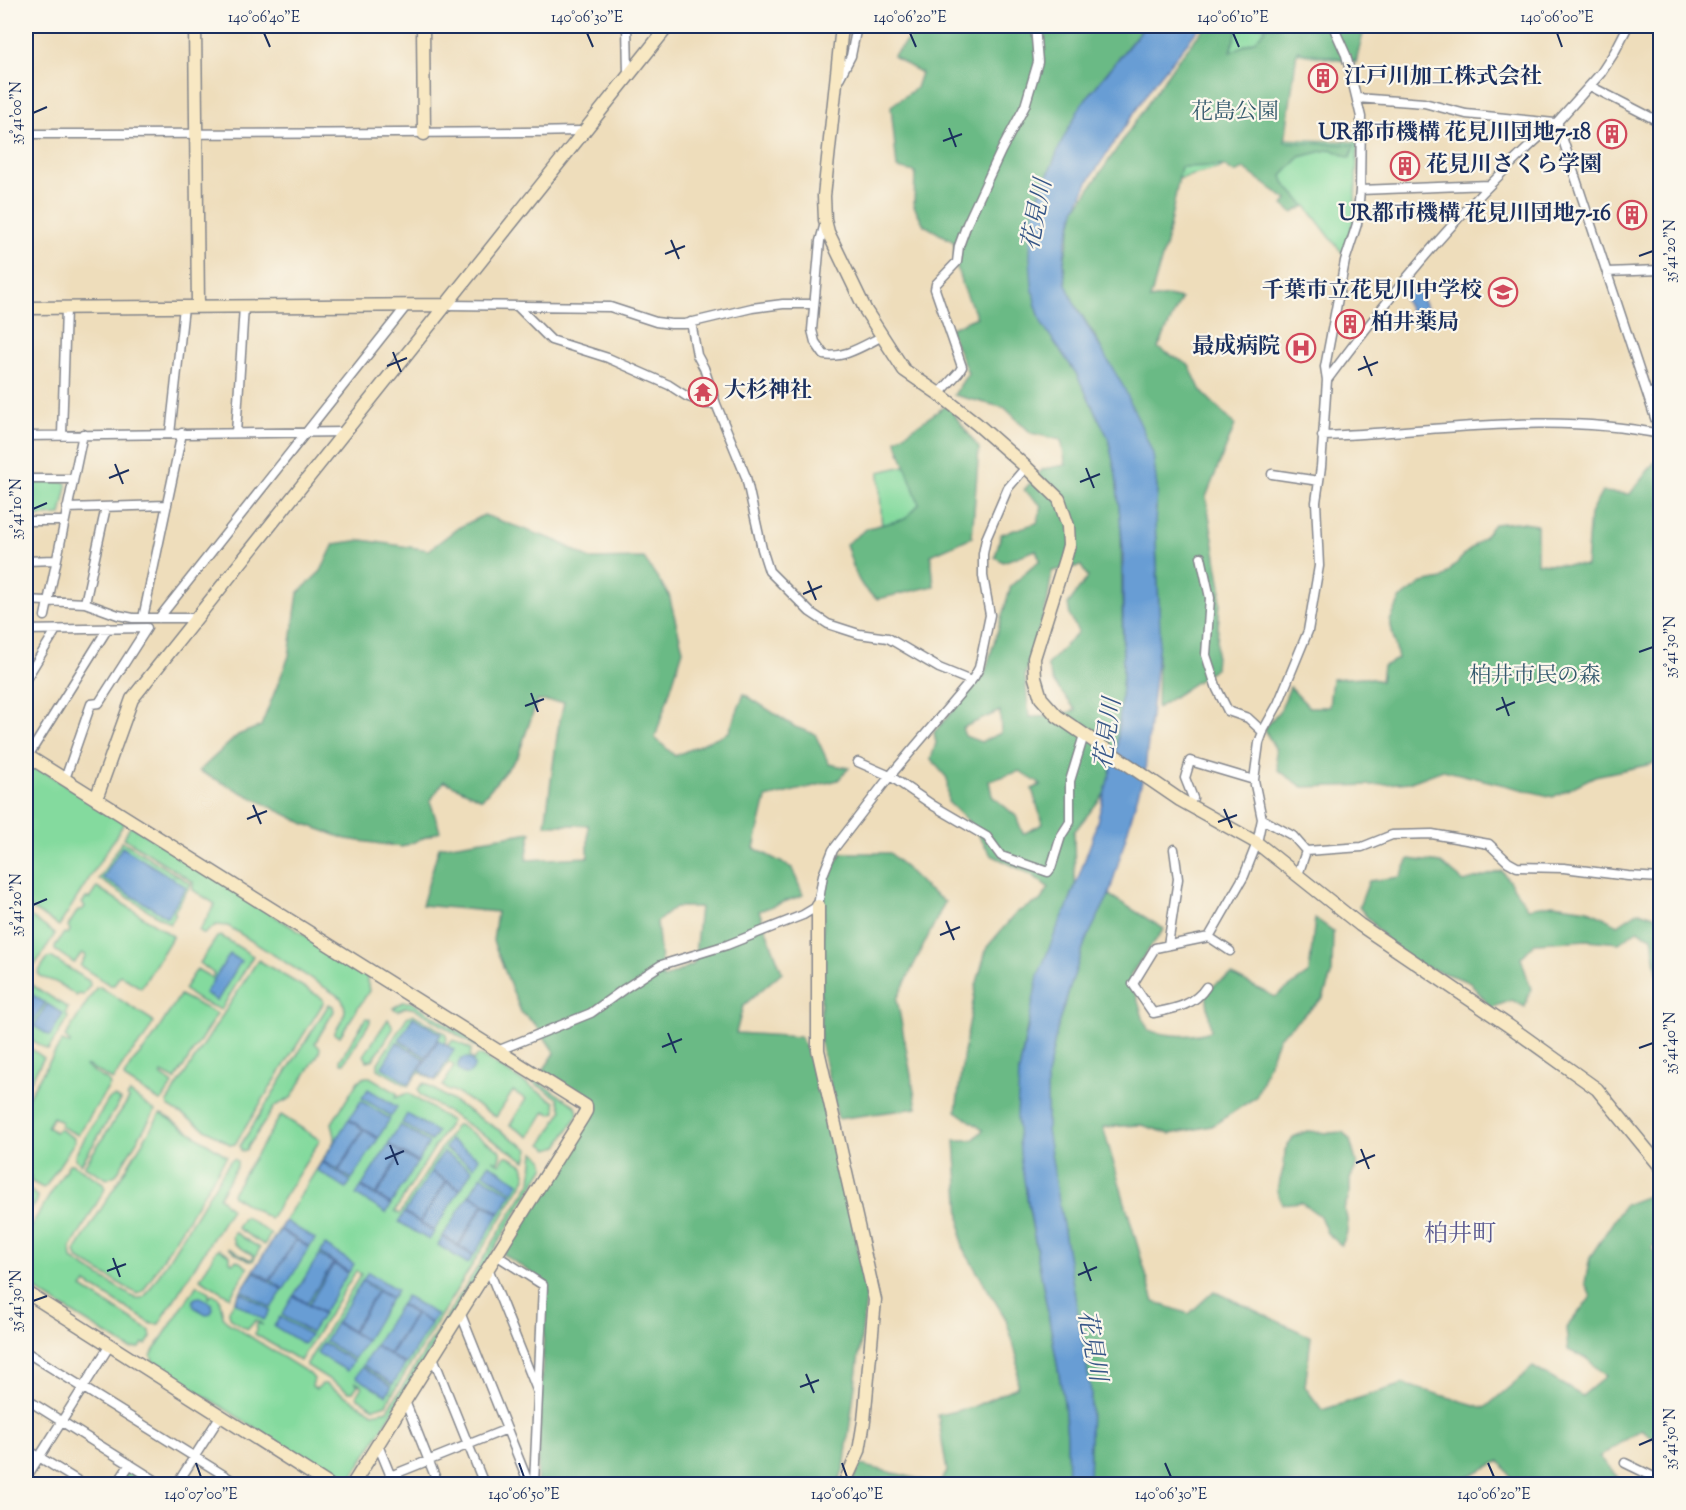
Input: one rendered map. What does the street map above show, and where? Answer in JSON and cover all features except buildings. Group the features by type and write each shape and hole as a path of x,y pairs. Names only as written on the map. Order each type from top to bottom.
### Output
{"street":[{"path":"195,26 198,306"},
{"path":"423,26 424,135"},
{"path":"627,26 628,74"},
{"path":"96,799 132,699 668,26"},
{"path":"842,26 824,196 828,232 866,311 904,370 939,394 1026,467 1059,499 1068,526 1066,556 1034,658 1035,678 1041,698 1057,716 1180,800 1257,843 1360,925 1597,1089 1660,1166"},
{"path":"837,83 850,56 857,26"},
{"path":"939,394 962,367 935,290 936,284 957,262 959,246 967,224 1025,106 1038,62 1035,26"},
{"path":"1209,937 1244,876 1257,843 1262,819 1254,780 1259,743 1308,631 1319,566 1316,502 1327,380 1325,367 1343,273 1357,224 1360,190 1361,117 1346,56 1333,26"},
{"path":"1327,380 1385,303 1489,185 1556,122 1590,86 1614,53 1628,26"},
{"path":"1590,86 1660,122"},
{"path":"1357,98 1424,103 1467,114 1556,122"},
{"path":"1323,436 1374,435 1493,424 1604,424 1660,433 1556,122"},
{"path":"26,134 424,135 583,131"},
{"path":"1360,190 1489,185"},
{"path":"825,220 820,241 813,304 812,330 815,342 824,355 832,356 844,354 882,337"},
{"path":"1607,272 1660,270"},
{"path":"26,308 408,304 610,307 656,322 671,324 691,322 752,308 783,304 813,304"},
{"path":"159,618 408,304"},
{"path":"236,433 244,306"},
{"path":"517,306 551,340 609,358 669,385 686,396 707,404 716,404"},
{"path":"170,434 183,307"},
{"path":"63,435 66,308"},
{"path":"691,322 697,355 746,477 769,571 810,612 828,624 859,634 888,638 939,668 971,681"},
{"path":"1648,395 1660,387"},
{"path":"26,436 345,432"},
{"path":"143,618 182,433"},
{"path":"45,616 83,434"},
{"path":"844,1485 859,1451 876,1300 818,1050 821,882 833,850 890,776 971,681 978,668 990,615 983,576 986,539 1008,488 1026,467"},
{"path":"1272,474 1319,481"},
{"path":"26,479 73,479"},
{"path":"67,508 167,505"},
{"path":"85,603 106,507"},
{"path":"26,521 64,521"},
{"path":"1201,557 1210,598 1206,655 1217,689 1228,711 1248,718 1263,732"},
{"path":"26,561 55,560"},
{"path":"26,600 85,603 118,615 143,618 196,618"},
{"path":"108,628 27,755 586,1106 586,1111 353,1485"},
{"path":"26,630 147,628 99,704 91,704 65,779"},
{"path":"26,679 56,630"},
{"path":"858,762 890,776 934,806 987,837 1001,856 1048,872 1061,836 1070,822 1070,781 1088,737"},
{"path":"1193,798 1185,778 1190,762 1254,780"},
{"path":"1262,819 1293,836 1306,850"},
{"path":"1306,850 1362,847 1392,835 1432,834 1489,844 1516,867 1564,868 1660,878"},
{"path":"1168,945 1178,879 1174,849"},
{"path":"1298,875 1306,850"},
{"path":"497,1051 591,1013 662,965 727,945 803,915 819,906"},
{"path":"1206,987 1196,1000 1177,1008 1153,1013 1133,984 1155,948 1209,937 1230,951"},
{"path":"496,1255 543,1286 531,1485"},
{"path":"488,1268 538,1394"},
{"path":"26,1292 328,1485"},
{"path":"460,1312 531,1485"},
{"path":"26,1478 110,1345"},
{"path":"26,1352 238,1485"},
{"path":"433,1357 484,1485"},
{"path":"26,1399 161,1485"},
{"path":"405,1401 438,1485"},
{"path":"177,1485 221,1415"},
{"path":"378,1445 392,1480 428,1461 507,1429"},
{"path":"26,1449 83,1485"},
{"path":"1626,1463 1660,1480"},
{"path":"117,1485 130,1464"}],"green space":[{"path":"920,26 1144,26 1082,104 1042,186 1035,206 1031,230 1035,302 1042,324 1076,373 1108,437 1116,475 1121,526 1123,676 1117,747 1105,793 1074,832 1075,885 1027,1027 1019,1072 1026,1193 1064,1402 1068,1484 939,1484 947,1472 938,1415 973,1407 1017,1387 1018,1360 1006,1319 962,1247 955,1140 973,1140 983,1130 956,1111 976,986 987,947 1017,912 1040,901 1049,888 1032,875 991,855 972,825 948,802 947,778 931,759 936,743 934,732 984,676 1011,586 1040,560 1036,550 1003,562 995,557 1001,534 1037,523 1042,506 1024,490 1043,469 1066,465 1061,440 1031,433 1005,408 954,395 968,373 949,329 977,317 958,272 954,242 924,225 914,206 915,172 897,168 891,106 916,88 921,73 893,56","holes":["1081,566 1088,577 1068,604 1070,616 1078,632 1047,665 1053,682 1076,710 1057,716 1029,717 1025,675 1047,604 1052,571","1000,711 1001,733 981,742 965,736 962,728","1020,771 1041,785 1032,789 1043,824 1023,834 1016,816 992,796 989,781"]},
{"path":"1206,26 1239,26 1230,52 1256,40 1267,26 1365,26 1356,61 1297,51 1285,142 1355,145 1350,158 1331,149 1300,157 1282,176 1285,184 1305,206 1293,213 1283,205 1287,200 1244,169 1234,173 1224,166 1181,167 1166,244 1150,299 1168,296 1181,299 1158,348 1189,365 1201,391 1235,425 1206,497 1221,587 1215,669 1157,708 1159,605 1155,523 1157,488 1144,433 1094,334 1074,303 1066,284 1064,262 1075,210 1174,65"},
{"name":"花島公園","path":"1235,26 1364,26 1356,63 1295,53 1281,139 1358,142 1354,220 1343,254 1306,206 1243,162 1167,182"},
{"path":"947,405 979,448 972,537 931,555 934,586 878,599 865,590 860,583 846,544 868,528 905,519 919,504 896,440"},
{"name":"柏井市民の森","path":"1660,455 1660,756 1652,764 1595,776 1553,797 1443,770 1411,782 1303,787 1278,770 1275,748 1264,729 1281,709 1290,687 1309,707 1329,707 1332,679 1363,677 1381,681 1383,666 1398,659 1390,621 1400,599 1422,583 1442,579 1494,524 1515,522 1537,525 1537,563 1586,566 1590,514 1602,492 1630,494"},
{"path":"921,462 924,523 882,530 879,472"},
{"path":"26,482 65,482 67,486 61,515 26,517"},
{"path":"484,515 557,541 590,559 644,558 669,595 683,650 655,738 675,756 729,732 744,694 795,727 815,734 829,764 849,768 838,780 766,798 754,848 792,868 803,895 759,911 782,972 743,1006 736,1033 800,1037 813,1062 844,1179 867,1293 844,1469 837,1484 537,1484 546,1283 503,1254 590,1111 588,1097 540,1075 555,1053 536,1025 521,1012 493,941 497,912 422,905 439,847 531,832 526,860 588,857 588,825 545,825 558,729 564,702 537,701 518,756 482,799 444,781 430,801 440,831 402,847 346,839 305,824 199,771 238,735 261,726 289,656 298,593 321,571 334,544 362,540 429,550 458,528","holes":["675,907 700,907 694,964 663,979 657,922"]},
{"path":"26,760 125,822 59,926 26,905"},
{"path":"131,825 366,974 369,991 340,1036 334,1034 345,1012 340,997 228,926 216,925 204,934 199,931 215,904 193,890 193,882 124,838"},
{"path":"122,841 191,884 174,912 176,914 170,924 99,879"},
{"path":"842,853 890,853 926,888 945,902 897,999 917,1108 838,1119 820,1041 824,879"},
{"path":"1409,859 1441,863 1464,882 1502,871 1528,908 1553,904 1588,909 1618,925 1639,911 1660,918 1660,992 1652,937 1637,930 1619,943 1588,940 1535,943 1521,958 1531,989 1525,1007 1512,1000 1491,1008 1470,982 1402,959 1359,907 1369,881 1400,877"},
{"path":"97,887 173,936 141,988 120,975 114,985 110,985 80,966 86,955 82,953 74,963 55,950 55,946 64,933 68,934 70,930 68,926 78,910 85,907 82,903 86,898 90,898"},
{"path":"1109,895 1164,929 1130,975 1149,1031 1165,1034 1180,1036 1211,1031 1206,993 1218,982 1232,975 1275,997 1309,973 1315,918 1333,931 1332,973 1323,998 1279,1037 1256,1097 1212,1126 1170,1134 1142,1125 1103,1127 1154,1302 1189,1314 1214,1291 1311,1337 1305,1387 1322,1410 1403,1384 1485,1408 1533,1367 1582,1396 1606,1376 1587,1359 1568,1350 1566,1328 1591,1297 1585,1283 1590,1257 1624,1205 1658,1192 1660,1194 1660,1238 1652,1248 1660,1258 1660,1445 1642,1429 1599,1457 1624,1484 1516,1484 1500,1461 1451,1484 1089,1484 1091,1396 1047,1130 1047,1076 1059,1021 1085,942"},
{"path":"26,913 55,934 35,965 31,967 26,965"},
{"path":"221,936 253,956 221,1010 197,999 184,989 197,969 212,978 214,974 200,963 217,937"},
{"path":"51,957 89,981 90,985 83,995 78,994 77,996 39,975 47,958"},
{"path":"258,960 322,998 324,1002 235,1144 231,1145 168,1106 167,1102"},
{"path":"26,981 68,1008 66,1013 68,1018 48,1050 26,1037"},
{"path":"100,987 152,1020 153,1023 144,1039 127,1058 113,1080 85,1066 110,1085 78,1135 60,1126 62,1122 53,1117 47,1127 55,1132 59,1129 75,1141 43,1188 30,1181 31,1177 26,1173 26,1100 62,1041 70,1044 65,1037 96,988"},
{"path":"180,995 217,1014 175,1080 162,1073 161,1075 173,1084 160,1101 125,1079 124,1076 150,1043"},
{"path":"403,1002 412,1002 576,1106 578,1114 558,1146 549,1149 542,1144 562,1111 558,1098 416,1009 406,1007 398,1011 393,1008"},
{"path":"329,1004 333,1006 334,1011 315,1043 320,1048 319,1053 291,1098 275,1106 246,1150 241,1151 240,1146"},
{"path":"413,1014 445,1033 447,1039 445,1044 448,1046 453,1040 471,1049 470,1057 473,1060 478,1055 482,1056 555,1102 556,1112 551,1114 545,1111 529,1137 510,1125 526,1099 513,1091 496,1117 443,1086 454,1066 449,1062 436,1081 419,1072 408,1086 378,1069 378,1063 407,1017"},
{"path":"366,1018 370,1019 370,1022 344,1063 341,1063 340,1060"},
{"path":"388,1019 393,1029 373,1060 367,1061 364,1055"},
{"path":"26,1045 44,1058 26,1088"},
{"path":"370,1077 397,1093 395,1098 408,1093 451,1121 395,1211 400,1214 456,1125 501,1151 498,1162 492,1160 500,1164 505,1156 508,1156 523,1165 526,1178 386,1404 374,1408 358,1398 357,1395 362,1386 354,1381 358,1385 353,1392 349,1392 306,1365 361,1274 356,1271 300,1361 255,1334 257,1323 263,1325 256,1320 248,1329 235,1322 229,1314 229,1310 333,1143 335,1137 332,1123 358,1081"},
{"path":"424,1083 529,1149 526,1161 420,1095 418,1089"},
{"path":"130,1093 155,1111 116,1175 107,1179 84,1166 129,1099 127,1097"},
{"path":"114,1097 121,1100 81,1164 75,1159 75,1154 109,1099"},
{"path":"160,1114 227,1156 143,1291 137,1294 77,1258 75,1251"},
{"path":"281,1115 320,1140 270,1219 233,1196 232,1193"},
{"path":"1307,1131 1343,1132 1350,1140 1357,1165 1350,1179 1350,1193 1344,1209 1347,1227 1346,1237 1341,1245 1327,1233 1320,1216 1301,1202 1282,1204 1277,1191 1284,1166 1285,1150 1293,1137"},
{"path":"534,1152 543,1159 545,1167 349,1482 341,1482 155,1365 151,1356 154,1350 197,1285 209,1292 209,1298 213,1294 219,1298 223,1316 227,1322 310,1374 314,1379 312,1386 316,1389 326,1384 373,1413 388,1410 531,1182"},
{"path":"234,1159 237,1161 237,1166 219,1197 231,1209 159,1324 152,1324 86,1283 82,1288 150,1331 151,1337 146,1345 143,1343 140,1348 130,1349 26,1284 26,1234 69,1164 73,1164 103,1183 105,1189 71,1248 72,1259 136,1299 144,1297 148,1292 230,1161"},
{"path":"26,1187 38,1197 34,1206 26,1210 26,1202 30,1206 32,1204 26,1200"},
{"path":"246,1217 271,1234 264,1245 237,1228"},
{"path":"234,1232 260,1248 253,1261 249,1261 228,1248 251,1260 254,1256 235,1244 232,1237"},
{"path":"219,1249 230,1255 232,1263 237,1260 248,1268 230,1297 200,1279"},
{"path":"861,1465 939,1484 850,1484"},
{"path":"133,1470 157,1484 118,1484 127,1471"}],"water":[{"name":"花見川","path":"1145,26 1201,26 1154,83 1089,180 1075,210 1066,243 1063,267 1066,284 1074,303 1123,386 1153,454 1157,488 1155,523 1160,631 1145,770 1109,895 1085,942 1059,1021 1047,1076 1047,1130 1091,1392 1089,1484 1068,1484 1064,1402 1021,1163 1017,1117 1019,1072 1038,976 1068,906 1092,840 1117,747 1123,676 1123,549 1116,475 1108,437 1076,373 1042,324 1032,284 1031,230 1035,206 1062,141 1082,104"},
{"path":"1416,288 1430,314 1415,321 1402,295"},
{"path":"122,847 186,887 167,917 103,878"},
{"path":"230,954 241,961 217,1001 205,993"},
{"path":"31,994 45,1003 31,1024 26,1021 26,1004"},
{"path":"47,1004 63,1014 50,1036 34,1026"},
{"path":"413,1017 441,1034 426,1057 399,1040"},
{"path":"438,1040 454,1050 435,1080 420,1070"},
{"path":"397,1042 425,1059 409,1084 382,1067"},
{"path":"466,1058 474,1066 466,1074 458,1066"},
{"path":"368,1089 397,1107 391,1116 362,1098"},
{"path":"361,1101 390,1119 378,1138 349,1119"},
{"path":"407,1114 437,1132 431,1141 402,1123"},
{"path":"348,1120 363,1130 338,1170 323,1161"},
{"path":"400,1125 429,1143 418,1162 388,1144"},
{"path":"364,1130 378,1139 352,1179 339,1171"},
{"path":"450,1140 479,1158 474,1167 445,1149"},
{"path":"388,1145 401,1153 376,1194 362,1186"},
{"path":"443,1152 472,1170 461,1189 431,1171"},
{"path":"402,1154 417,1163 391,1204 377,1195"},
{"path":"322,1162 351,1181 346,1189 317,1170"},
{"path":"489,1164 519,1183 513,1192 483,1173"},
{"path":"431,1172 446,1181 420,1222 405,1212"},
{"path":"481,1176 512,1194 500,1213 470,1194"},
{"path":"447,1182 460,1190 434,1231 421,1222"},
{"path":"361,1187 391,1205 386,1213 356,1195"},
{"path":"469,1195 483,1204 458,1245 443,1236"},
{"path":"484,1205 499,1214 474,1255 459,1246"},
{"path":"404,1213 434,1232 429,1240 399,1222"},
{"path":"285,1221 315,1239 310,1247 280,1229"},
{"path":"280,1230 295,1240 270,1280 254,1270"},
{"path":"443,1237 473,1256 468,1264 438,1245"},
{"path":"296,1240 309,1248 284,1289 271,1280"},
{"path":"325,1245 354,1264 349,1272 320,1253"},
{"path":"319,1255 333,1263 307,1303 294,1295"},
{"path":"334,1264 348,1273 323,1313 309,1304"},
{"path":"254,1272 283,1290 271,1308 242,1290"},
{"path":"368,1272 397,1290 392,1298 363,1280"},
{"path":"362,1281 377,1291 352,1331 337,1322"},
{"path":"378,1291 391,1299 366,1340 353,1332"},
{"path":"241,1292 270,1310 264,1320 235,1302"},
{"path":"293,1296 323,1314 311,1333 282,1315"},
{"path":"406,1296 437,1315 431,1323 401,1304"},
{"path":"200,1297 212,1304 211,1313 206,1314 194,1307 193,1301"},
{"path":"400,1305 415,1314 389,1354 375,1345"},
{"path":"416,1314 431,1324 406,1364 390,1355"},
{"path":"280,1317 310,1335 304,1344 274,1326"},
{"path":"336,1323 366,1341 354,1359 325,1341"},
{"path":"323,1343 353,1361 347,1371 317,1353"},
{"path":"375,1346 405,1365 393,1384 363,1365"},
{"path":"362,1367 392,1386 386,1395 356,1377"}],"place":[{"name":"江戸川加工株式会社","path":"1323,78"},
{"name":"UR都市機構 花見川団地7-18","path":"1612,134"},
{"name":"花見川さくら学園","path":"1405,166"},
{"name":"UR都市機構 花見川団地7-16","path":"1632,215"},
{"name":"千葉市立花見川中学校","path":"1503,292"},
{"name":"柏井薬局","path":"1350,324"},
{"name":"最成病院","path":"1301,348"},
{"name":"大杉神社","path":"703,392"}],"district":[{"name":"柏井町","path":"1460,1235"}]}
